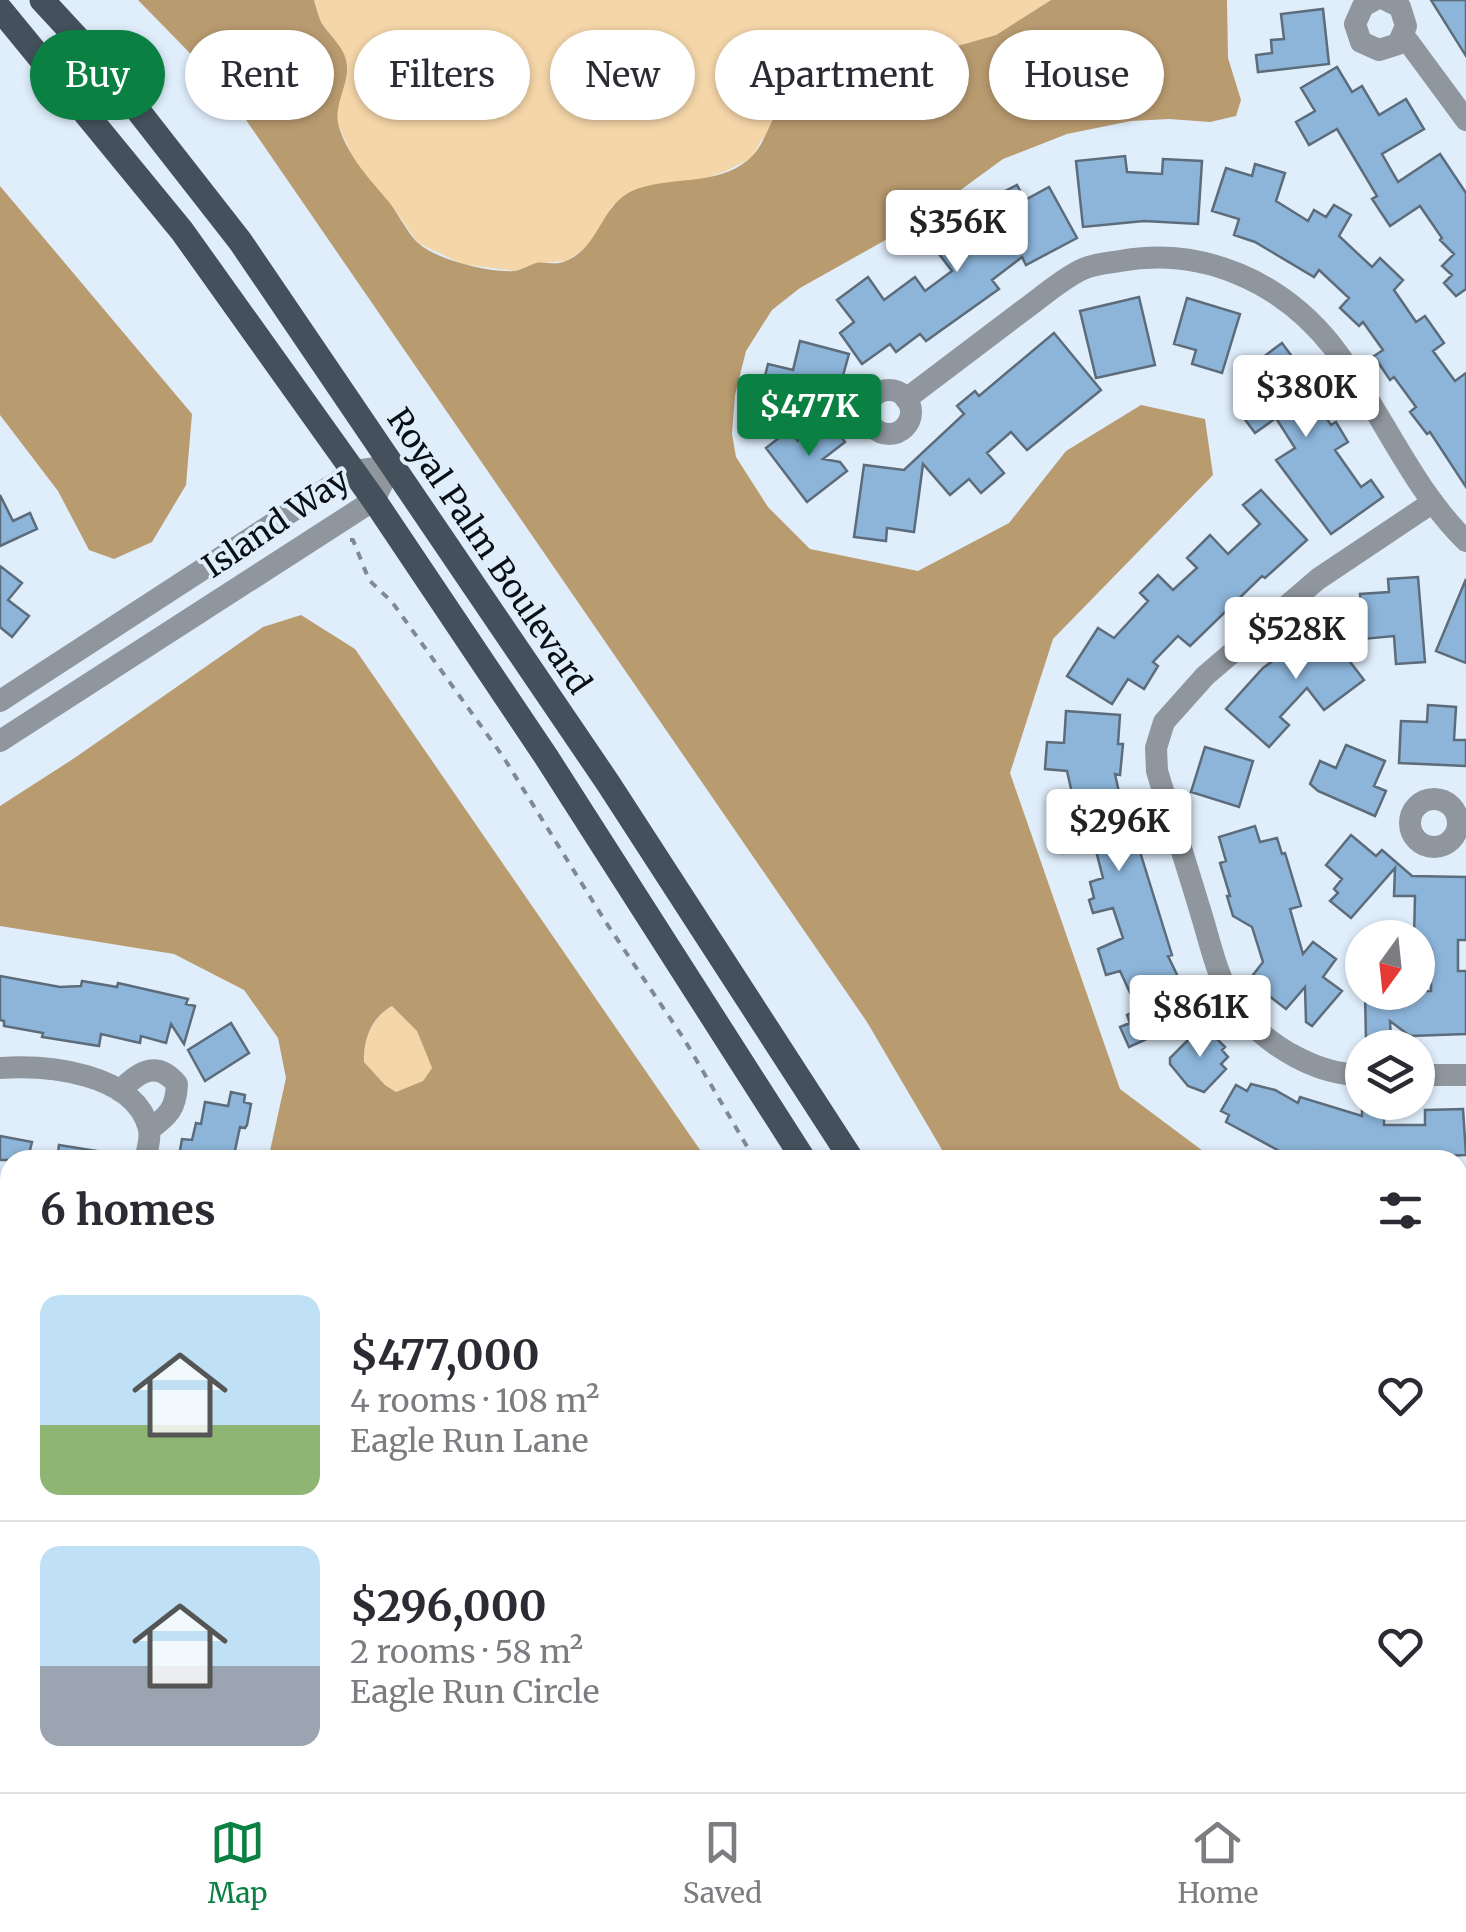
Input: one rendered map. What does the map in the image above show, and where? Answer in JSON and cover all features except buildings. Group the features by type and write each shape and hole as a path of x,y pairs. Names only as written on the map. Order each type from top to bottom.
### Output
{"main road":[{"name":"Royal Palm Boulevard","path":"42,0 104,67 240,241 608,784 846,1150"},
{"name":"Royal Palm Boulevard","path":"0,9 182,231 354,471 547,758 798,1150"}],"street":[{"path":"1374,0 1357,14 1356,34 1361,42 1380,50 1390,49 1404,36"},
{"path":"1386,0 1400,7 1405,16 1404,36 1466,120"},
{"path":"906,398 1085,268 1132,259 1172,258 1208,263 1242,274 1278,294 1334,348 1433,502 1466,541"},
{"name":"Island Way","path":"0,701 354,471 391,466"},
{"name":"Island Way","path":"0,741 374,500 391,466"},
{"path":"1345,1074 1312,1064 1268,1039 1241,1014 1221,978 1157,771 1156,748 1164,722 1205,676 1318,579 1433,502"},
{"path":"0,1068 30,1066 99,1078 138,1107 150,1130 147,1150"},
{"path":"120,1090 138,1072 154,1068 169,1074 177,1084 171,1114 150,1130"},
{"path":"1435,1074 1466,1074"}],"path":[{"path":"339,538 353,540 369,580 392,602 504,758 604,921 684,1039 749,1150"}],"shaded area":[{"path":"138,0 314,0 327,30 185,30 185,48"},
{"path":"314,0 1051,0 1004,30 989,30 989,37 969,43 969,30 715,30 715,120 796,120 763,138 751,158 726,171 707,178 647,187 612,206 591,244 567,261 538,263 514,271 462,264 418,243 356,165 338,124 346,59 334,41 334,30 327,30"},
{"path":"1051,0 1227,0 1228,58 1241,100 1236,116 1210,122 1164,119 1164,30 1004,30"},
{"path":"989,37 989,120 1150,120 1067,134 1003,159 914,224 800,288 772,310 746,351 735,395 732,434 736,457 768,507 810,549 918,571 1009,523 1066,451 1141,405 1205,419 1213,475 1053,639 1010,773 1120,1089 1202,1150 942,1150 867,1022 246,120 334,120 334,39 347,68 339,127 360,167 423,247 462,263 503,271 562,262 577,255 613,206 632,191 735,168 756,151 773,120 969,120 969,43"},
{"path":"0,186 192,414 186,485 152,542 114,559 89,550 58,491 0,415"},
{"path":"301,615 355,649 700,1150 270,1150 286,1078 278,1038 244,990 174,954 0,926 0,806 263,627","holes":["392,1006 417,1031 432,1068 423,1081 396,1092 385,1085 364,1062 367,1037 379,1016"]},
{"path":"392,1006 417,1031 432,1068 423,1081 396,1092 364,1062 370,1030"}]}
